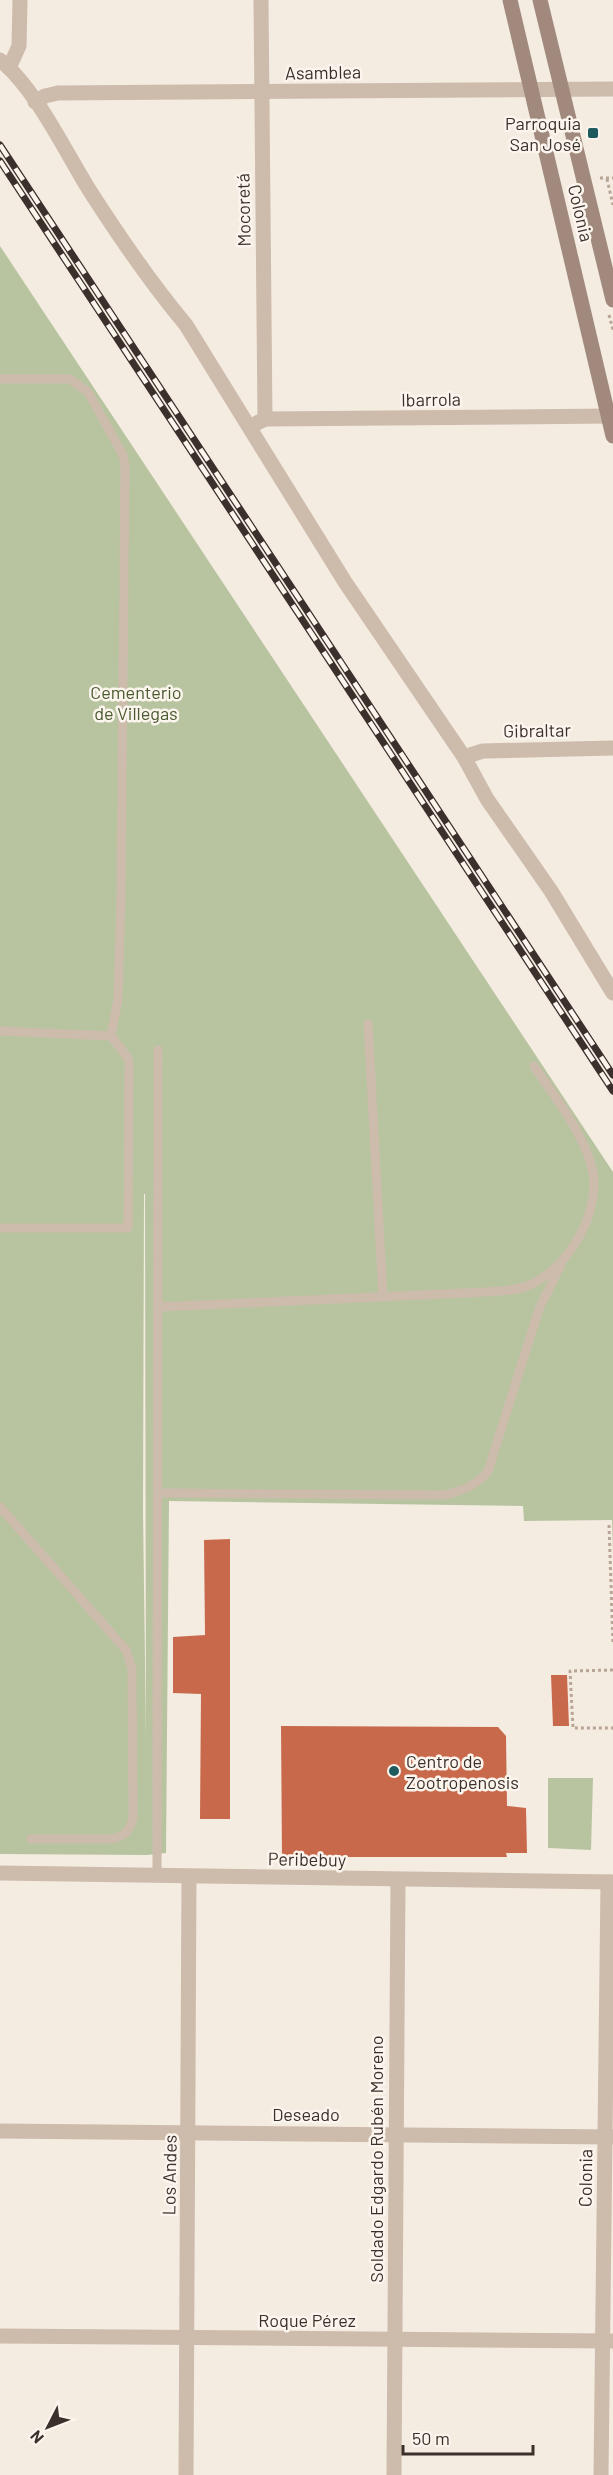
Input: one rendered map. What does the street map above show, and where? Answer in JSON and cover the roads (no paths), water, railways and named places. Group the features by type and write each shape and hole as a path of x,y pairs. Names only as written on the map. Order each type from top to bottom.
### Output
{"street":[{"path":"20,0 19,46 4,64 35,102 109,220 162,296 186,325 345,582 464,757 487,799 551,891 613,993"},
{"name":"Mocoretá","path":"261,0 260,92 265,419"},
{"name":"Colonia","path":"510,0 611,416 613,436"},
{"name":"Colonia","path":"540,0 613,300"},
{"name":"Asamblea","path":"35,102 45,96 58,93 613,89"},
{"name":"Ibarrola","path":"250,426 265,419 611,416"},
{"name":"Gibraltar","path":"464,757 483,751 613,748"},
{"name":"Peribebuy","path":"0,1873 610,1882"},
{"name":"Los Andes","path":"186,2475 189,1876"},
{"name":"Soldado Edgardo Rubén Moreno","path":"394,2475 398,1880"},
{"name":"Colonia","path":"601,2475 607,2341 610,1882"},
{"name":"Deseado","path":"0,2132 609,2137"},
{"name":"Roque Pérez","path":"0,2336 607,2341"}],"lane":[{"path":"0,380 70,379 80,385 88,392 118,445 125,467 121,896 118,999 111,1036 128,1058 129,1063 128,1228 0,1228"},
{"path":"368,1024 383,1297"},
{"path":"0,1031 111,1036"},
{"path":"157,1876 158,1050"},
{"path":"158,1493 445,1495 470,1488 480,1481 488,1471 539,1309 555,1274 588,1221 591,1210 593,1175 590,1161 569,1118 534,1066"},
{"path":"158,1307 518,1289 537,1281 569,1253"},
{"path":"0,1507 126,1650 132,1669 133,1818 130,1828 121,1837 112,1839 31,1839"}],"railway":[{"path":"0,145 613,1075"},
{"path":"0,161 613,1091"}],"place":[{"name":"Parroquia San José","path":"593,133"},
{"name":"Centro de Zootropenosis","path":"394,1771"}],"park label":[{"name":"Cementerio de Villegas","path":"136,702"}]}
